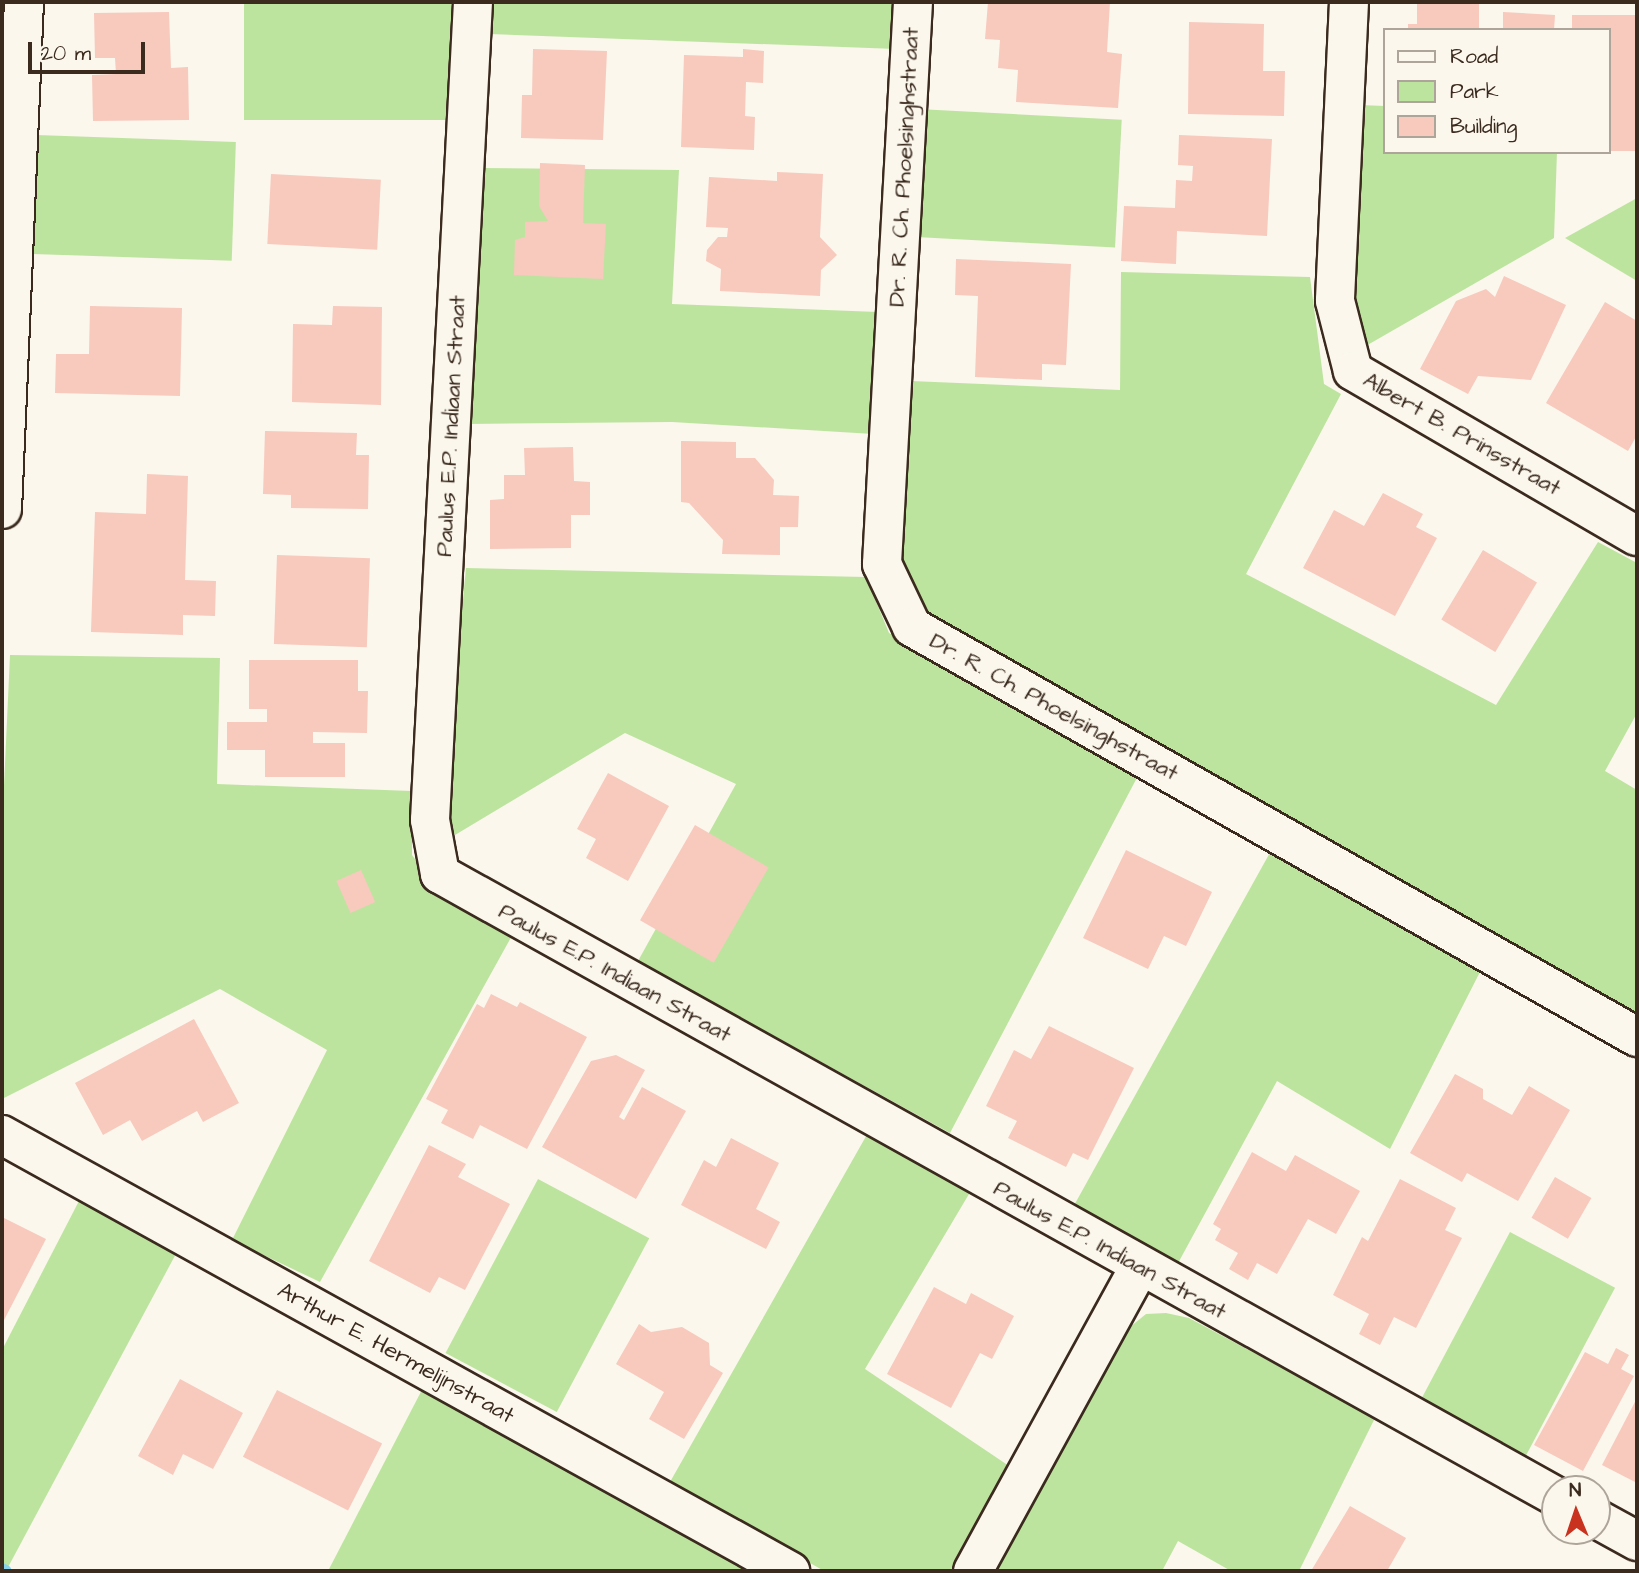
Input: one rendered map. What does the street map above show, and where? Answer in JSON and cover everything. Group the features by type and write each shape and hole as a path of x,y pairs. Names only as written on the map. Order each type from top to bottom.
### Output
{"street":[{"path":"2,509 24,2"},
{"name":"Paulus E.P. Indiaan Straat","path":"473,2 430,820 440,874 1139,1268 1541,1488"},
{"name":"Dr. R. Ch. Phoelsinghstraat","path":"913,2 882,564 912,627 1637,1037"},
{"name":"Albert B. Prinsstraat","path":"1349,2 1335,301 1353,371 1637,536"},
{"name":"Arthur E. Hermelijnstraat","path":"2,1135 790,1571"},
{"path":"973,1571 1139,1268"},
{"path":"1611,1527 1637,1541"}],"green space":[{"path":"244,2 451,2 451,120 244,120"},
{"path":"490,2 900,2 896,49 489,34"},
{"path":"1360,105 1384,106 1384,154 1557,154 1554,238 1364,347 1351,325"},
{"path":"918,109 1122,120 1115,248 911,237"},
{"path":"37,135 236,142 232,261 33,254"},
{"path":"483,168 679,170 672,304 878,312 873,434 672,422 469,424"},
{"path":"1637,198 1637,281 1565,238"},
{"path":"1121,272 1310,277 1324,384 1341,394 1246,574 1496,705 1598,542 1637,563 1637,713 1605,771 1637,790 1637,1023 914,608 897,546 911,381 1120,390"},
{"path":"466,568 866,577 889,633 1140,772 950,1133 638,961 736,784 625,733 455,835 443,808"},
{"path":"10,655 220,658 217,784 412,791 412,855 436,888 514,932 320,1282 232,1240 327,1050 220,989 2,1099 2,829"},
{"path":"1272,849 1482,968 1390,1149 1277,1081 1177,1265 1072,1209"},
{"path":"869,1131 972,1189 865,1369 1015,1470 958,1571 824,1571 670,1482"},
{"path":"538,1179 649,1238 557,1412 446,1353"},
{"path":"80,1199 178,1250 6,1571 2,1569 2,1350"},
{"path":"1510,1232 1615,1288 1523,1462 1418,1406"},
{"path":"1166,1313 1189,1318 1375,1418 1299,1571 1231,1571 1178,1541 1162,1571 988,1571 1130,1327 1146,1314"},
{"path":"425,1384 762,1571 328,1571"}],"building":[{"path":"988,2 1110,2 1107,52 1122,54 1118,108 1016,102 1018,70 998,68 1000,40 985,39"},
{"path":"1417,2 1479,2 1479,28 1408,28 1408,24 1417,24"},
{"path":"169,12 171,68 188,67 189,120 93,121 92,75 116,74 115,58 95,58 94,13"},
{"path":"1503,12 1555,15 1554,28 1503,28"},
{"path":"1572,15 1637,15 1637,151 1611,151 1611,28 1572,28"},
{"path":"1189,22 1264,24 1263,71 1285,71 1284,116 1188,114"},
{"path":"533,49 607,51 603,140 521,138 522,95 532,95"},
{"path":"743,49 764,51 763,83 746,82 745,116 755,117 754,150 681,147 684,55 743,57"},
{"path":"1179,135 1272,139 1267,236 1177,231 1176,264 1121,261 1124,206 1175,208 1176,180 1192,181 1193,166 1178,165"},
{"path":"540,163 585,165 583,223 606,224 603,279 514,275 515,240 525,237 525,222 548,221 539,206"},
{"path":"777,172 823,174 820,237 837,255 821,270 820,296 720,291 721,269 706,261 707,250 718,237 727,237 728,228 706,227 709,177 777,181"},
{"path":"271,174 381,180 377,250 267,244"},
{"path":"956,259 1071,264 1066,365 1042,364 1042,380 975,377 978,296 955,295"},
{"path":"1504,276 1566,305 1531,380 1478,376 1468,394 1420,369 1456,301 1486,289 1495,297"},
{"path":"1605,302 1637,321 1637,435 1628,451 1546,403"},
{"path":"90,306 182,308 180,396 55,393 56,354 89,354"},
{"path":"333,306 382,307 381,405 292,402 293,324 332,325"},
{"path":"265,431 357,433 356,455 369,455 368,509 291,508 291,495 263,494"},
{"path":"681,441 736,442 736,458 755,458 774,480 773,495 799,496 798,527 780,527 780,555 722,554 723,540 689,503 681,502"},
{"path":"573,447 574,481 590,482 590,515 571,515 571,548 490,549 490,500 504,499 504,475 525,475 524,448"},
{"path":"147,474 188,476 185,580 216,581 215,616 183,615 183,635 91,632 95,512 146,514"},
{"path":"1383,493 1423,514 1416,527 1437,538 1395,616 1303,568 1334,510 1364,526"},
{"path":"1483,550 1537,582 1495,652 1441,619"},
{"path":"277,555 370,558 367,647 274,644"},
{"path":"249,660 358,660 358,691 368,691 367,733 313,732 313,743 345,743 345,777 265,777 265,750 227,750 227,722 267,722 267,709 249,709"},
{"path":"608,773 669,806 628,881 586,858 596,839 577,829"},
{"path":"695,825 769,868 714,963 640,920"},
{"path":"1126,850 1212,892 1186,946 1164,936 1148,969 1083,938"},
{"path":"361,870 375,902 351,913 336,881"},
{"path":"491,994 517,1007 520,1002 587,1037 527,1149 480,1125 473,1139 441,1123 448,1110 426,1099 477,1004 484,1008"},
{"path":"194,1019 239,1103 203,1122 197,1111 142,1141 130,1120 103,1135 75,1083"},
{"path":"1049,1026 1134,1068 1088,1160 1073,1153 1066,1167 1008,1138 1017,1121 986,1106 1014,1050 1031,1059"},
{"path":"616,1055 645,1070 619,1117 624,1120 642,1087 686,1111 636,1199 542,1147 591,1061"},
{"path":"1455,1074 1483,1089 1483,1099 1512,1115 1529,1086 1570,1110 1518,1201 1467,1173 1462,1182 1410,1153"},
{"path":"731,1138 779,1163 756,1209 780,1222 766,1249 681,1205 704,1160 716,1167"},
{"path":"429,1145 466,1164 458,1177 510,1204 465,1290 439,1277 430,1293 369,1261"},
{"path":"1252,1152 1286,1171 1295,1155 1360,1191 1336,1234 1308,1219 1277,1274 1257,1263 1248,1280 1229,1269 1238,1253 1215,1240 1221,1229 1213,1224"},
{"path":"1555,1177 1591,1198 1568,1239 1532,1218"},
{"path":"1400,1179 1456,1208 1445,1230 1462,1238 1416,1328 1394,1317 1380,1345 1359,1334 1369,1314 1333,1295 1362,1237 1368,1241"},
{"path":"2,1217 46,1239 2,1324"},
{"path":"934,1287 966,1304 971,1293 1014,1316 992,1359 980,1353 951,1408 887,1374"},
{"path":"639,1324 651,1332 682,1327 709,1343 710,1365 723,1373 684,1439 649,1419 664,1392 616,1364"},
{"path":"1616,1348 1629,1355 1621,1369 1634,1376 1583,1471 1534,1445 1585,1352 1608,1364"},
{"path":"180,1379 243,1413 213,1469 183,1454 173,1475 138,1456"},
{"path":"277,1390 382,1444 348,1510 243,1457"},
{"path":"1637,1398 1637,1483 1602,1465"},
{"path":"1350,1506 1406,1538 1387,1571 1311,1571"}],"waterway":[{"path":"2,1569 6,1571"}]}
